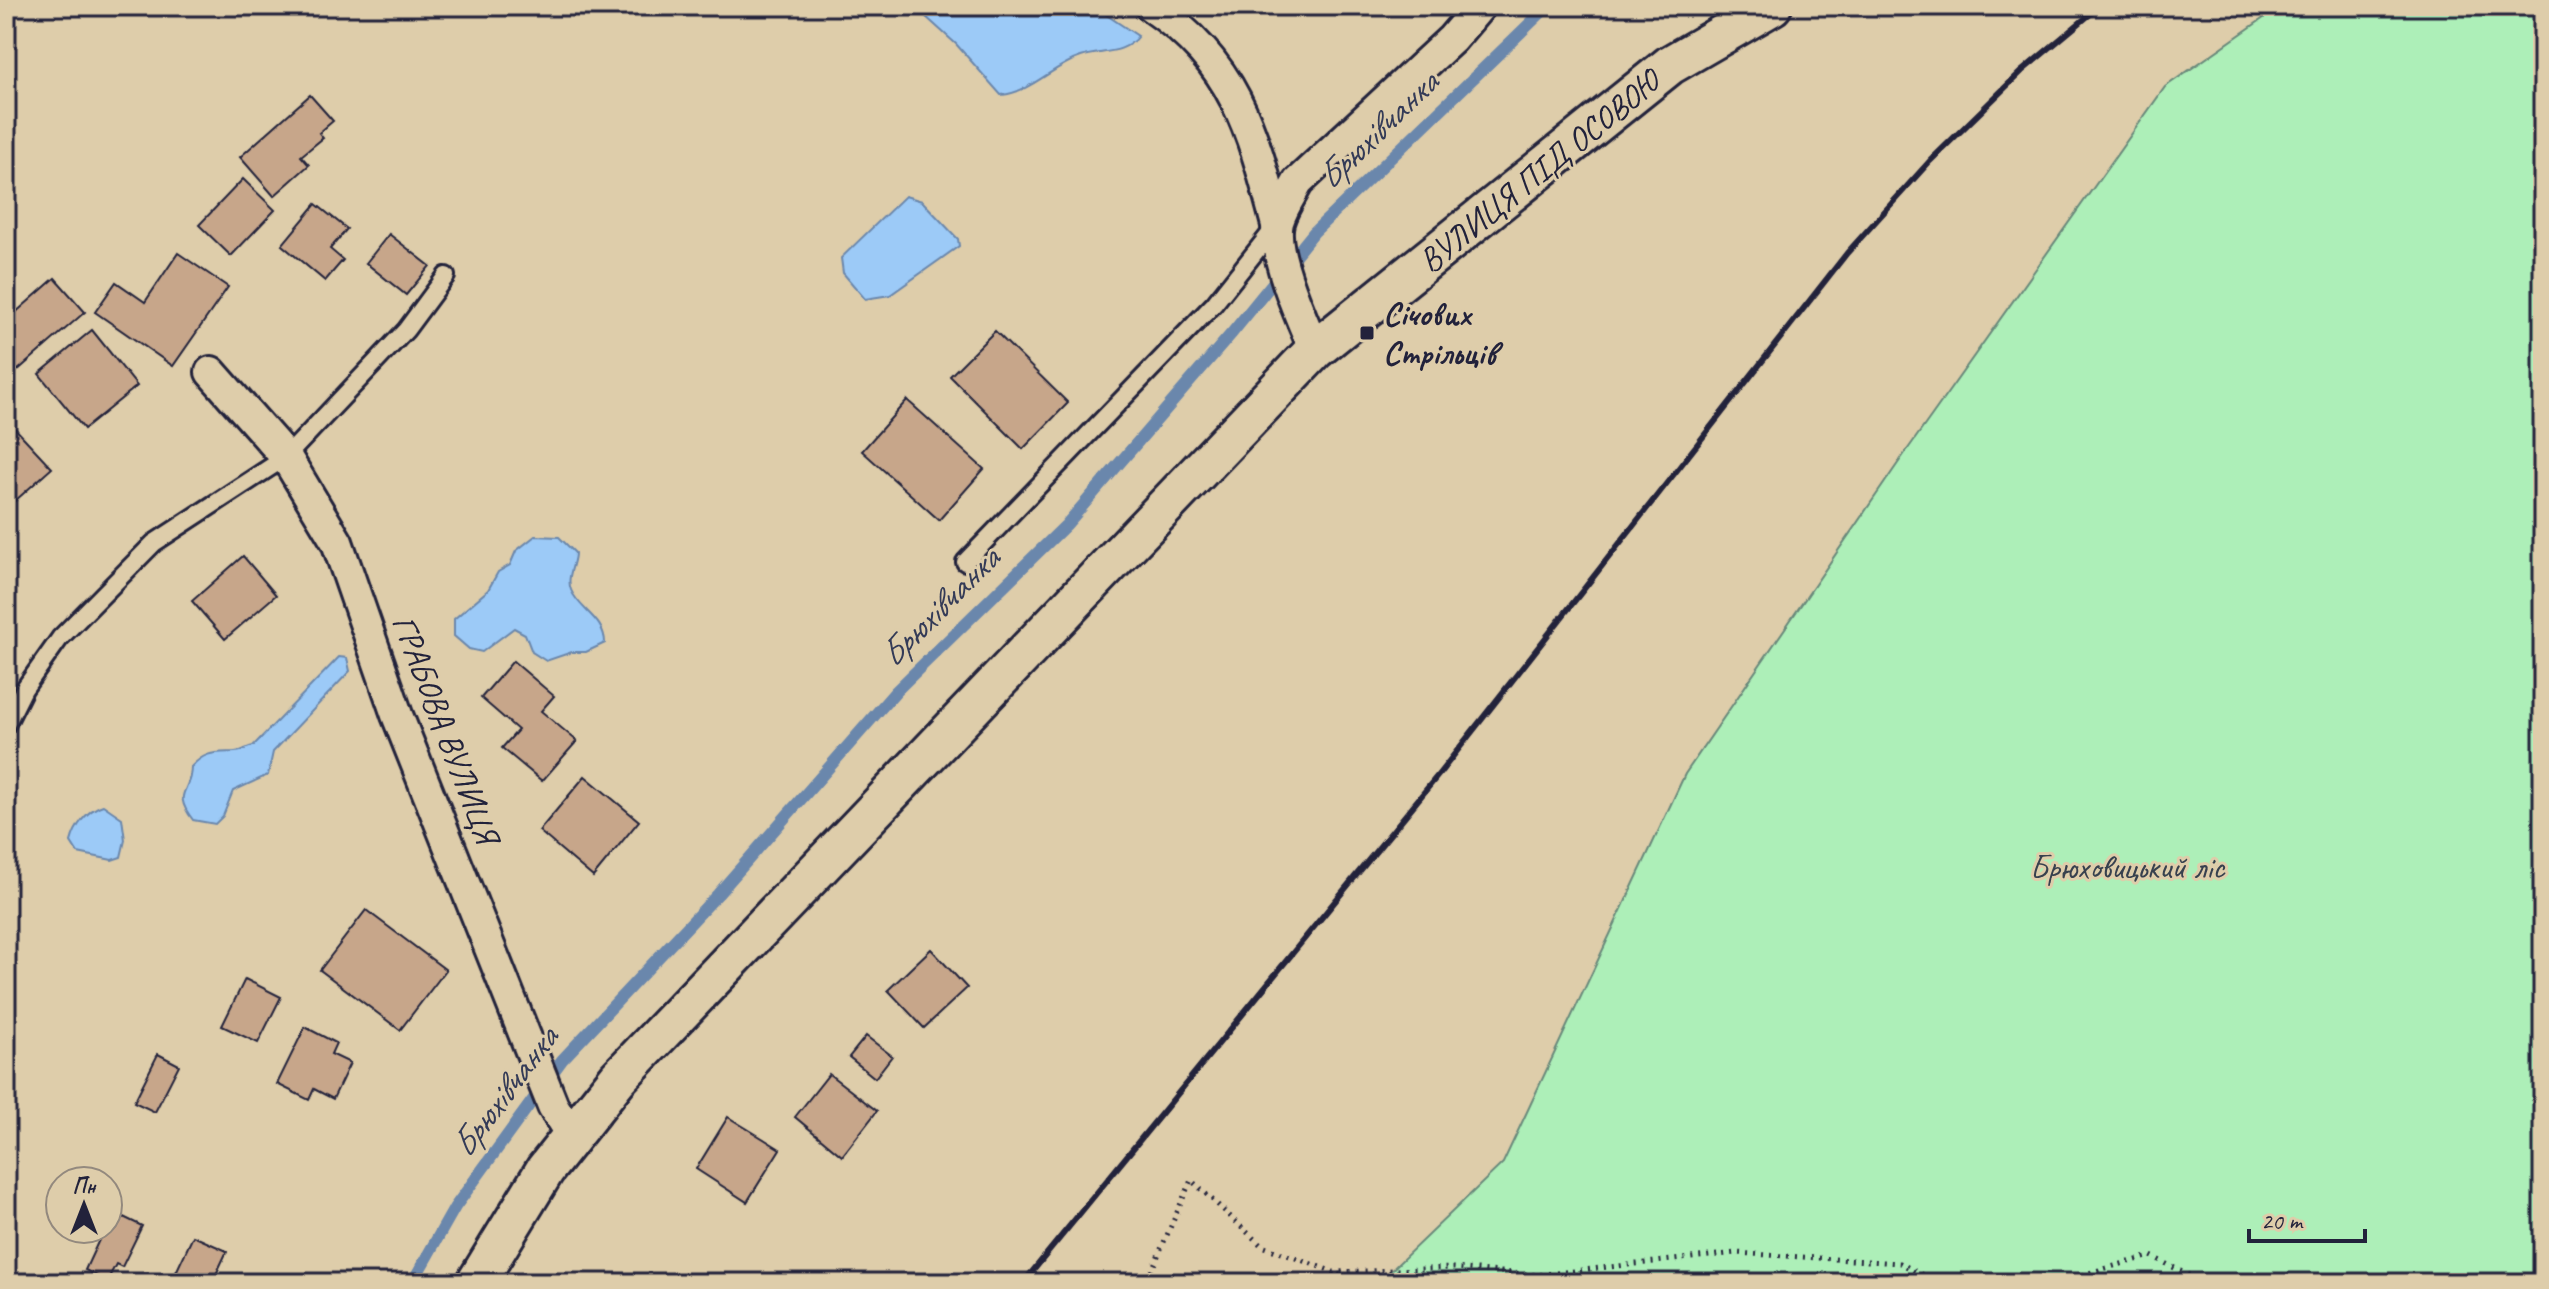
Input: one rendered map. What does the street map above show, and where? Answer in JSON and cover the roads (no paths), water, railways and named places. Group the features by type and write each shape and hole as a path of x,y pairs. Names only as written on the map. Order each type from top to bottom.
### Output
{"street":[{"path":"1151,6 1201,45 1234,95 1257,147 1293,296 1315,350"},
{"path":"1277,232 1298,182 1452,39 1480,6"},
{"name":"ВУЛИЦЯ ПІД ОСОВОЮ","path":"476,1283 545,1170 562,1120 618,1078 1315,350 1670,65 1772,6"},
{"name":"ГРАБОВА ВУЛИЦЯ","path":"211,372 286,457 337,542 397,715 533,1058 562,1120"}],"lane":[{"path":"965,562 1214,304 1277,232"},
{"path":"6,725 24,689 60,638 154,543 286,457 406,330 446,276"}],"water":[{"path":"914,6 1093,6 1138,36 1126,46 1081,57 1022,89 1001,95 956,44"},
{"path":"905,196 922,201 958,239 959,246 890,295 865,299 843,273 841,258"},
{"path":"535,536 559,537 575,553 571,590 601,627 605,643 586,652 572,652 546,661 532,652 525,634 514,628 482,652 469,649 454,636 454,619 488,590 498,572 510,565 516,551"},
{"path":"339,657 347,658 350,671 273,752 268,775 233,791 223,816 215,824 193,820 183,803 191,767 206,755 238,752 253,746"},
{"path":"103,805 122,818 125,840 121,857 112,860 78,853 71,842 82,819"}],"waterway":[{"name":"Брюхівчанка","path":"412,1283 455,1207 562,1060 718,894 896,691 1066,525 1232,333 1314,232 1548,6"}],"railway":[{"path":"1023,1283 1439,774 1847,253 1930,161 2022,71 2100,6"}],"place":[{"name":"Січових Стрільців","path":"1367,333"}],"park label":[{"name":"Брюховицький ліс","path":"2127,866"}]}
